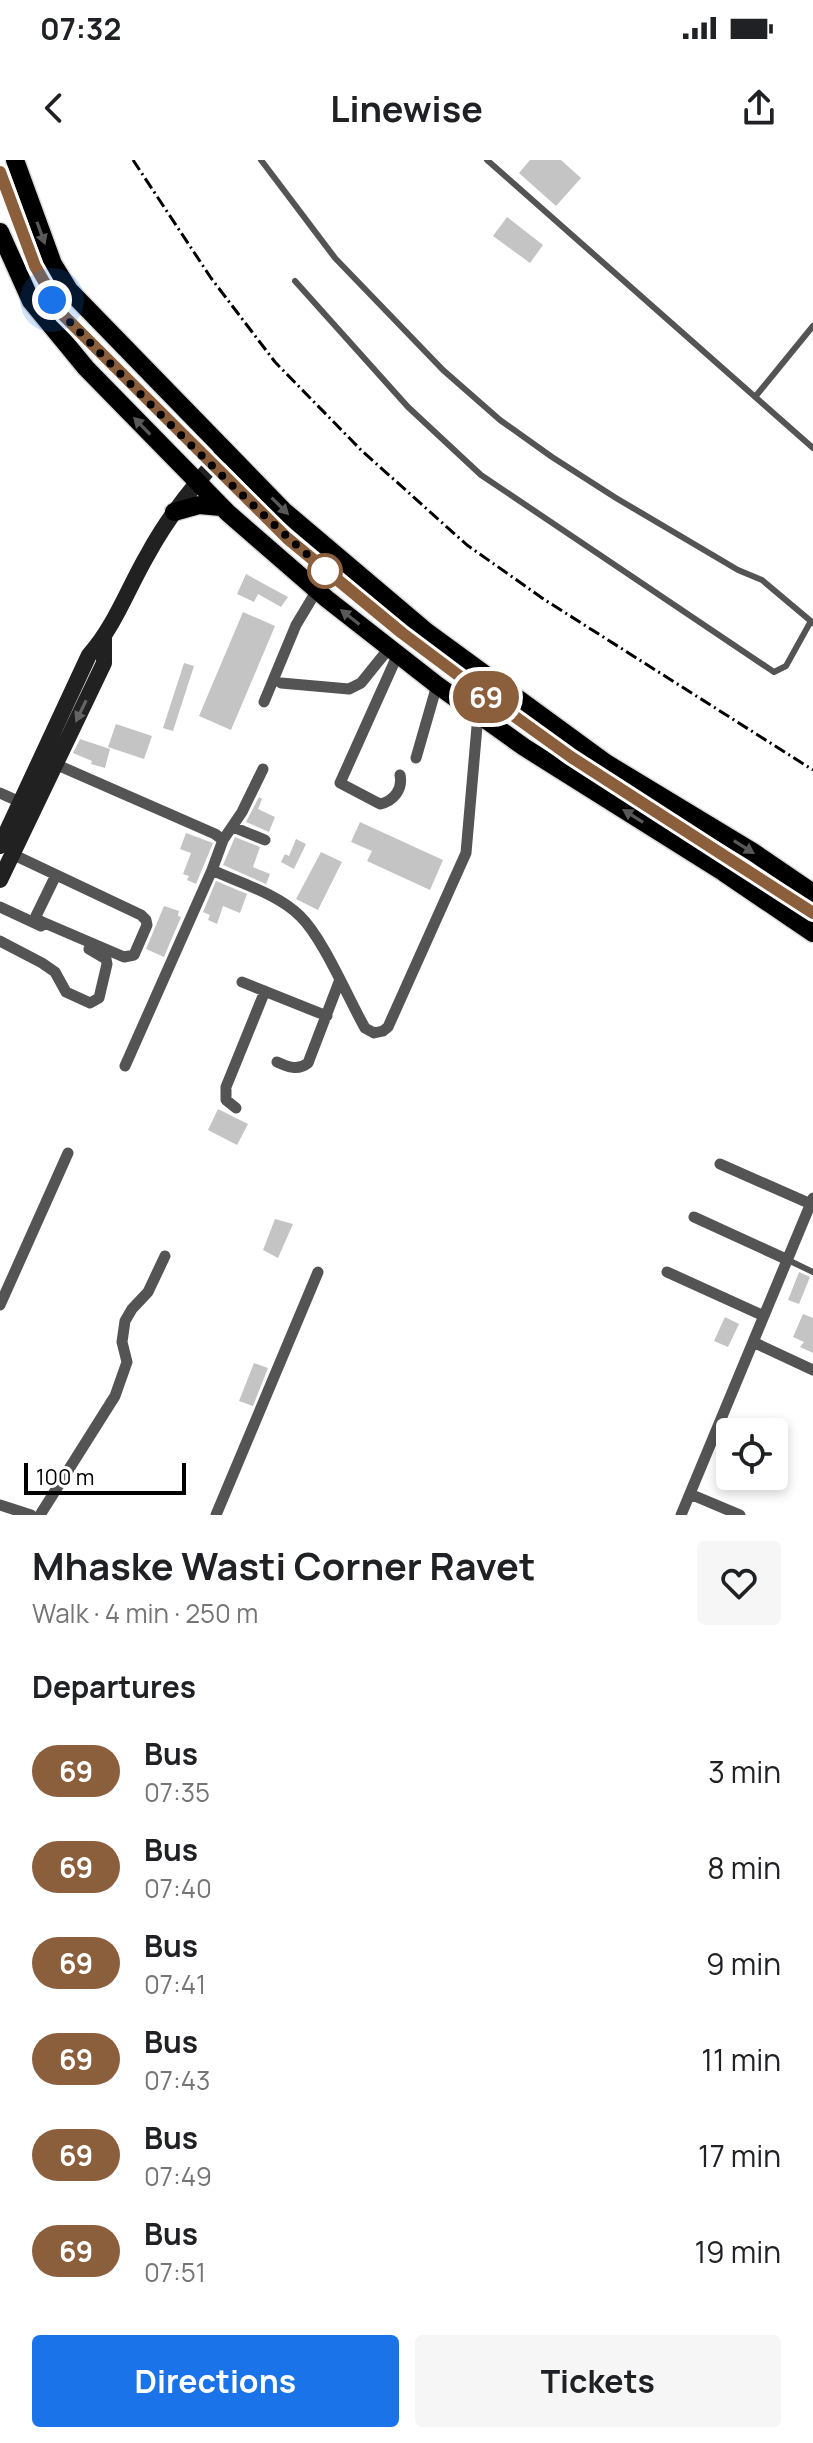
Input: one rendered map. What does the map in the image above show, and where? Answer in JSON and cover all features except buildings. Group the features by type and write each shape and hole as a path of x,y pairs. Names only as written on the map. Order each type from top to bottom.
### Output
{"main road":[{"path":"15,160 53,264 69,290 284,511 427,632 606,763 753,852 813,893"},
{"path":"0,232 31,301 86,368 221,507 317,590 437,685 524,747 723,872 813,933"},
{"path":"174,512 199,505 221,507"}],"street":[{"path":"0,880 20,802 89,655 104,638 146,556 174,512 226,450"},
{"path":"264,702 296,625 317,590"},
{"path":"6,850 55,764 104,663 104,638"},
{"path":"281,683 349,689 361,683 394,650"},
{"path":"394,650 340,783 380,804 399,791 402,782 400,775"},
{"path":"416,758 437,685"},
{"path":"212,870 275,899 298,914 318,940 365,1028 374,1033 383,1031 388,1027 466,853 478,715"},
{"path":"55,764 223,840"},
{"path":"125,1066 223,840 263,769"},
{"path":"0,793 20,802"},
{"path":"233,827 265,840"},
{"path":"6,850 146,920 134,955 124,957 40,921 36,916 38,910 55,877"},
{"path":"0,907 106,959 99,998 90,1003 74,997 61,986 55,972 0,941"},
{"path":"242,982 327,1016"},
{"path":"277,1062 291,1068 303,1067 308,1063 339,982"},
{"path":"236,1108 226,1100 226,1087 265,991"},
{"path":"0,1305 68,1153"},
{"path":"681,1515 812,1202 720,1164"},
{"path":"694,1217 788,1260"},
{"path":"40,1515 115,1396 127,1362 122,1342 125,1321 155,1280 165,1256"},
{"path":"216,1515 318,1272"},
{"path":"667,1272 764,1316"},
{"path":"753,1342 813,1370"},
{"path":"690,1494 740,1515"},
{"path":"0,1505 31,1515"}],"lane":[{"path":"261,160 335,258 443,370 500,420 616,498 738,570 762,580 812,620 786,666 774,672 481,475 408,407 295,281"},
{"path":"487,160 813,448"},
{"path":"0,172 35,266 57,308 212,465 309,557 459,677 571,757 813,913"},
{"path":"755,397 813,326"},
{"path":"788,1260 813,1272"}],"railway":[{"path":"133,160 211,278 275,362 361,450 467,545 545,600 813,770"}],"bus line":[{"name":"69","path":"0,172 35,266 63,315 287,538 459,677 571,757 813,913"}],"route":[{"path":"52,300 63,315 212,465 287,538 332,576 325,571"}]}
